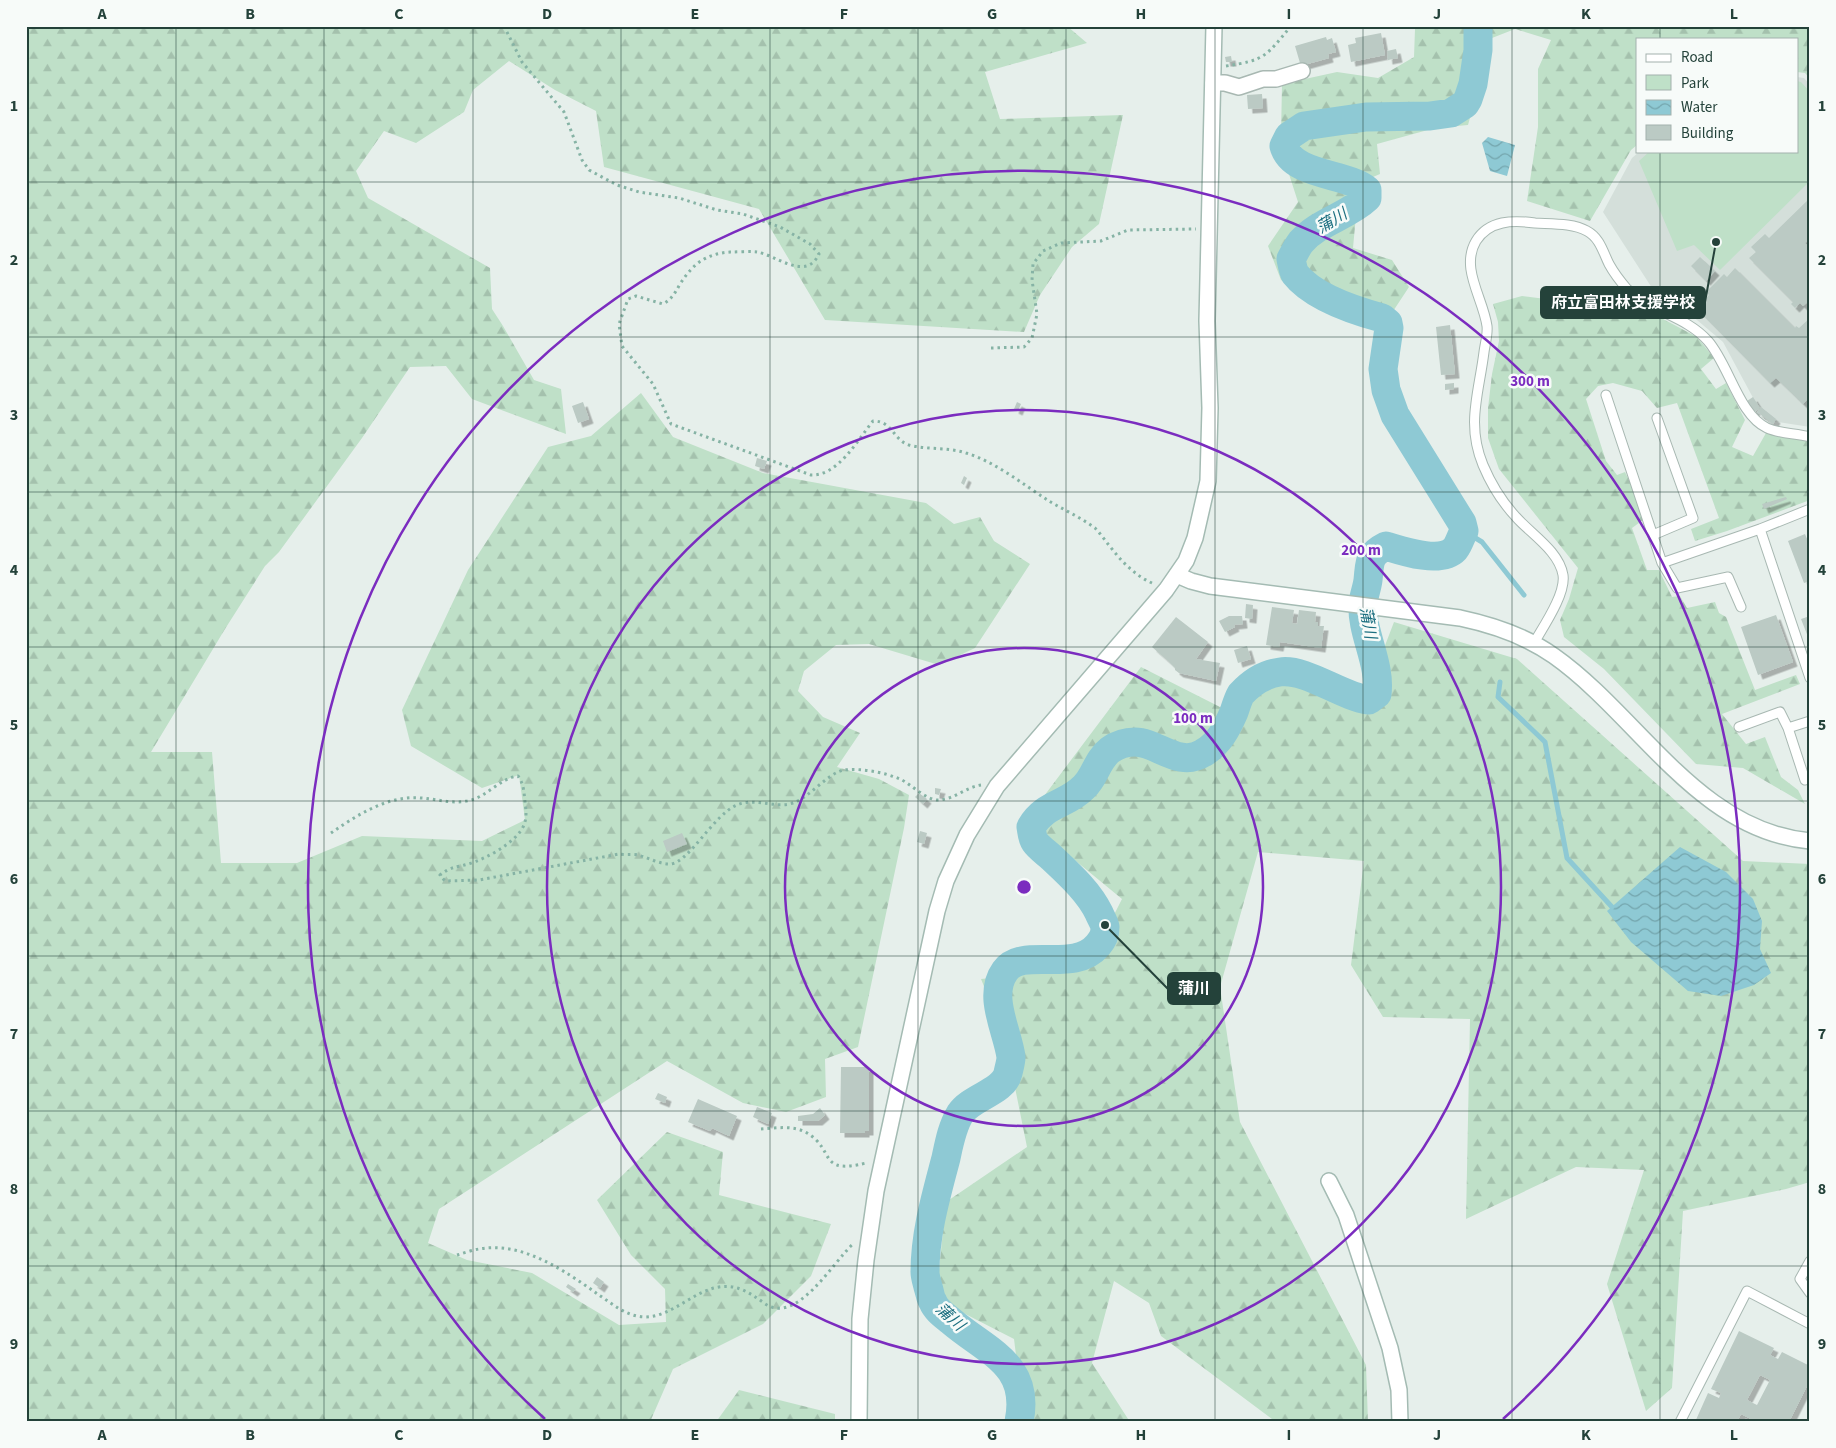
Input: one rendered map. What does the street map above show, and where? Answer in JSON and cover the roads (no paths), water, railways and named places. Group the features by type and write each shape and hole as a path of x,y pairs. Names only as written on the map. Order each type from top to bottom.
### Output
{"street":[{"path":"859,1422 860,1319 869,1239 882,1164 937,911 946,881 966,835 996,789 1166,590 1186,561 1195,538 1208,481 1210,435 1207,321 1214,26"},
{"path":"1213,83 1225,83 1239,87 1302,71"},
{"path":"1177,575 1210,586 1409,610 1483,623 1534,644 1553,655 1584,680 1711,802 1748,825 1786,838 1810,841"},
{"path":"1329,1181 1346,1215 1390,1348 1399,1390 1400,1422"}],"lane":[{"path":"1534,644 1558,598 1563,576 1560,566 1553,555 1516,518 1503,501 1488,475 1475,440 1473,421 1487,328 1482,305 1473,280 1469,257 1482,233 1493,226 1505,222 1521,221 1579,227 1588,232 1599,243 1618,278 1628,289 1652,306 1684,321 1696,329 1716,350 1747,410 1755,420 1779,432 1810,437"},
{"path":"1606,395 1662,563 1677,588 1728,577 1741,607"},
{"path":"1653,536 1694,518 1657,418"},
{"path":"1662,563 1810,510"},
{"path":"1760,529 1810,678"},
{"path":"1739,727 1780,712 1788,728 1805,780"},
{"path":"1788,728 1810,721"},
{"path":"1810,1261 1800,1278 1810,1294"},
{"path":"1680,1422 1747,1291 1810,1324"}],"water":[{"path":"1488,137 1515,145 1507,176 1490,171 1482,143"},
{"path":"1680,847 1726,872 1753,899 1762,921 1760,949 1771,973 1754,985 1721,996 1688,991 1631,942 1607,911"}],"waterway":[{"name":"蒲川","path":"1019,1422 1021,1402 1019,1386 1012,1373 992,1351 943,1315 934,1305 926,1278 925,1257 932,1215 955,1124 965,1108 994,1090 1005,1080 1008,1073 1011,1057 998,1003 1000,981 1005,971 1013,964 1024,960 1076,958 1088,953 1098,945 1104,935 1104,923 1095,905 1072,877 1037,844 1033,839 1031,827 1043,813 1084,787 1106,754 1119,745 1132,742 1143,743 1185,758 1203,753 1214,745 1222,735 1241,694 1249,686 1269,675 1280,672 1301,674 1347,694 1369,700 1377,694 1374,659 1363,614 1363,600 1373,556 1386,546 1421,555 1441,556 1455,549 1464,531 1462,523 1395,415 1386,390 1383,369 1389,328 1388,323 1382,318 1348,307 1313,290 1295,274 1293,269 1291,259 1301,242 1316,229 1351,210 1367,198 1367,190 1347,180 1309,169 1289,156 1284,146 1289,136 1304,126 1366,117 1430,116 1451,113 1465,104 1473,84 1478,50 1478,26"},
{"path":"1464,531 1482,542 1524,595"},
{"path":"1500,682 1498,697 1545,742 1567,858 1612,907"}],"place":[{"name":"府立富田林支援学校","path":"1716,242"},
{"name":"蒲川","path":"1105,925"}]}
